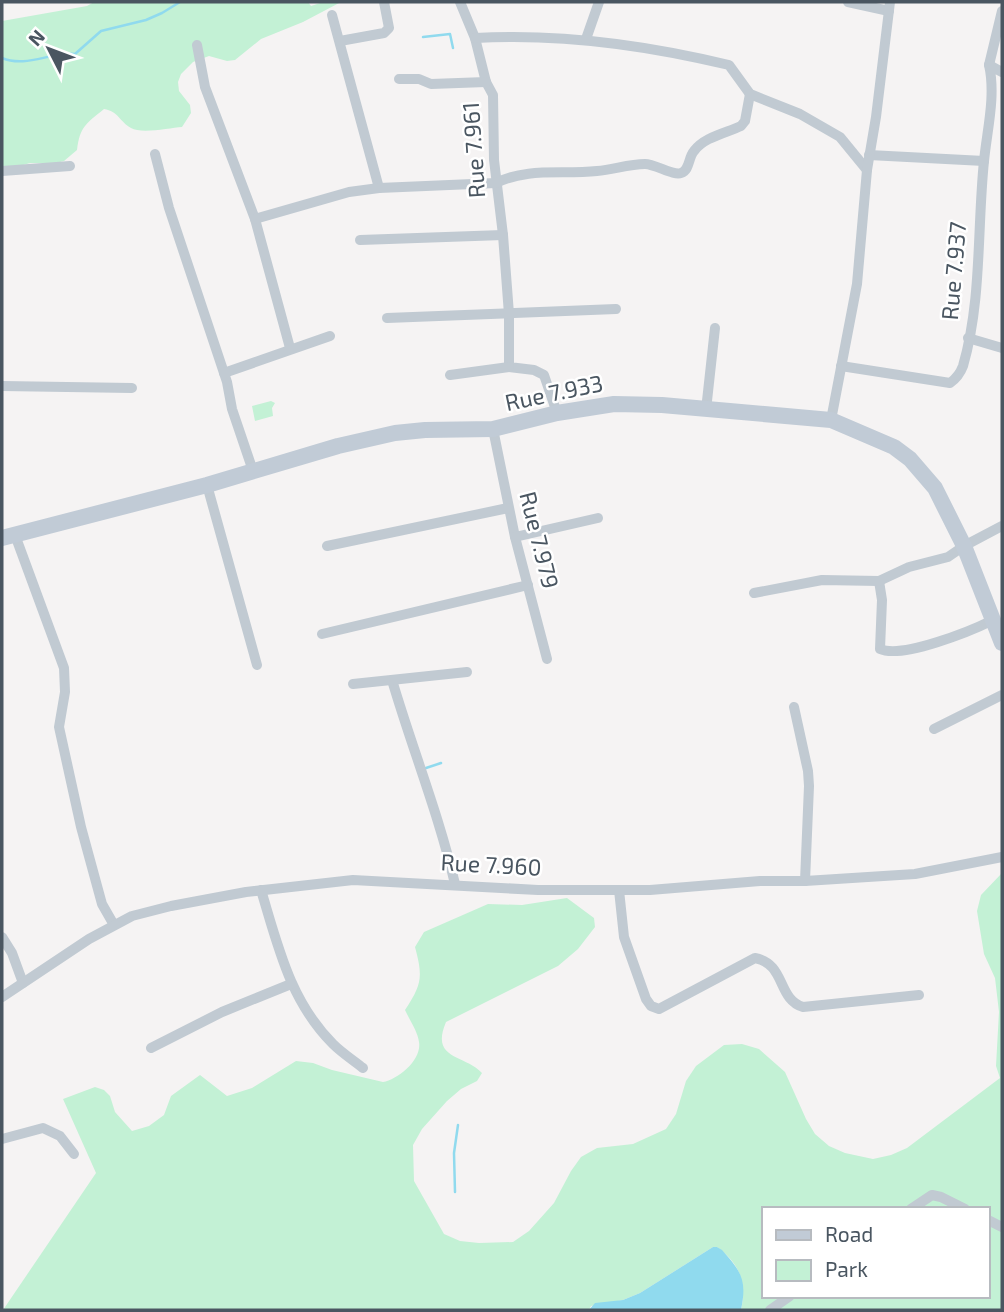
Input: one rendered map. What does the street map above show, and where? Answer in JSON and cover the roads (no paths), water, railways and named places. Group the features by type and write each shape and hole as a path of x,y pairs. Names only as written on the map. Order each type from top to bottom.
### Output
{"street":[{"path":"340,41 384,33 389,28 384,2"},
{"name":"Rue 7.961","path":"460,2 475,38 486,82 493,95 496,183 509,314 509,367"},
{"path":"586,39 599,2"},
{"path":"831,420 857,284 867,170 889,6 848,2"},
{"name":"Rue 7.937","path":"842,366 950,383 958,377 974,311 984,161 993,82 989,65 1002,11"},
{"path":"332,15 379,188"},
{"path":"475,38 504,36 586,39 729,65 750,94 800,114 840,137 867,170"},
{"path":"197,45 205,87 255,219 290,348"},
{"path":"989,65 1002,72"},
{"path":"399,79 419,79 431,84 486,82"},
{"path":"255,219 349,192 379,188 496,183 511,175 524,173 596,172 632,164 648,164 675,174 683,173 688,167 691,153 698,146 741,126 745,121 750,94"},
{"path":"155,153 169,208 224,373 232,409 253,471"},
{"path":"869,155 984,161"},
{"path":"2,171 70,166"},
{"path":"360,240 503,235"},
{"path":"387,318 616,309"},
{"path":"706,410 715,328"},
{"path":"224,373 330,336"},
{"path":"968,338 1002,348"},
{"path":"450,375 509,367 534,370 544,375 557,413"},
{"path":"2,386 131,388"},
{"name":"Rue 7.933","path":"8,536 207,485 338,446 396,433 425,429 493,429 557,413 614,404 662,405 831,420 879,439 910,459 935,488 964,546 1002,643"},
{"name":"Rue 7.979","path":"493,429 508,508 547,659"},
{"path":"207,485 231,580 257,665"},
{"path":"327,546 508,508"},
{"path":"515,537 598,518"},
{"path":"754,593 822,580 879,581 909,567 948,557 1002,526"},
{"path":"8,536 64,668 65,692 59,727 81,827 102,904 114,925"},
{"path":"879,581 882,600 880,649 885,651 936,642 993,620"},
{"path":"322,634 528,585"},
{"path":"353,684 467,672"},
{"path":"392,680 446,844 455,884"},
{"path":"934,729 1002,695"},
{"path":"794,707 810,786 804,881"},
{"name":"Rue 7.960","path":"2,997 132,916 261,890 354,880 538,890 650,890 760,881 915,874 1002,857"},
{"path":"261,890 291,984 318,1027 334,1045 363,1068"},
{"path":"620,890 624,937 646,999 651,1006 659,1009 755,958 766,960 774,967 790,998 803,1007 919,995"},
{"path":"2,937 12,953 23,983"},
{"path":"151,1048 222,1012 291,984"},
{"path":"2,1139 44,1128 60,1136 74,1154"},
{"path":"914,1207 932,1195 961,1207"},
{"path":"770,1310 787,1298"}],"water":[{"path":"713,1247 722,1250 741,1277 741,1310 589,1310 595,1303 623,1300 640,1293"}],"waterway":[{"path":"2,58 29,61 75,54 101,31 146,20 180,2"},
{"path":"423,37 450,34 453,48"},
{"path":"426,768 441,763"},
{"path":"455,1192 454,1153 458,1125"}]}
